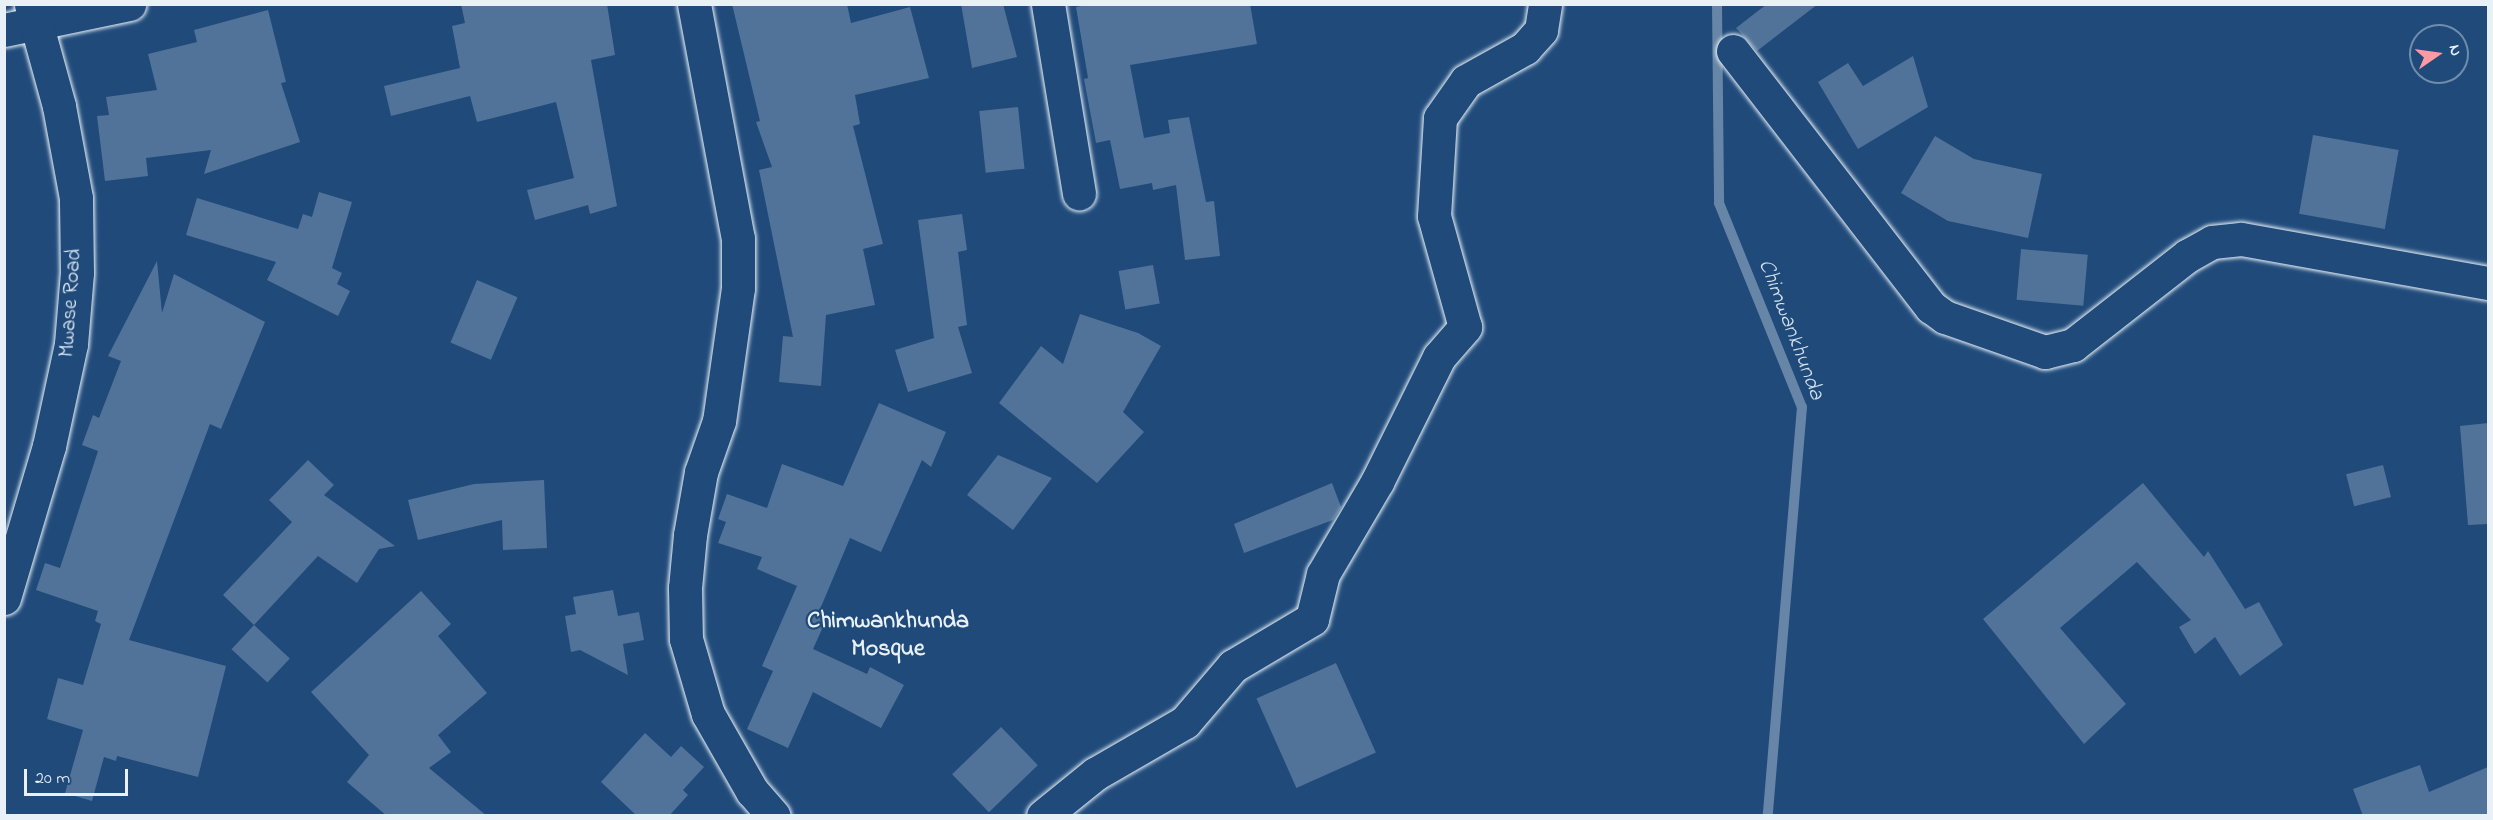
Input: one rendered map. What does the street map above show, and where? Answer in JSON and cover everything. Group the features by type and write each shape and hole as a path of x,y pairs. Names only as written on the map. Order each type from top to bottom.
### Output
{"street":[{"path":"24,19 129,4"},
{"path":"694,4 738,238 738,288 719,421 701,472 690,536 685,588 686,639 708,714 752,791 774,816"},
{"path":"1048,4 1079,194"},
{"path":"1043,816 1095,774 1185,722 1233,666 1312,619 1323,574 1377,482 1439,357 1465,327 1434,216 1440,118 1466,81 1525,48 1541,30 1545,4"},
{"name":"Mwase Road","path":"4,598 49,446 71,344 77,273 76,198 59,106 24,19"},
{"path":"1732,51 1931,308 1945,318 2045,352 2073,345 2187,256 2212,242 2241,240 2488,283"}],"building":[{"path":"461,4 607,4 615,55 591,60 617,206 590,214 588,205 535,220 527,190 574,178 556,102 477,122 470,96 391,116 384,86 460,68 452,26 465,23"},
{"path":"732,4 847,4 851,23 910,7 929,78 855,95 860,124 853,126 883,244 863,249 875,305 826,315 821,386 779,382 783,336 793,337 759,170 772,167 756,122 760,121"},
{"path":"961,4 1003,4 1017,57 972,68"},
{"path":"1091,4 1250,4 1257,44 1130,65 1144,138 1170,133 1168,120 1189,117 1206,202 1214,201 1220,256 1185,260 1176,185 1153,190 1152,183 1120,189 1110,140 1096,143 1084,79 1088,78 1076,7"},
{"path":"1767,4 1818,4 1757,51 1736,28"},
{"path":"268,10 286,82 281,83 300,142 204,174 211,150 146,158 148,176 105,181 97,116 109,115 106,97 157,90 148,54 197,42 194,30"},
{"path":"1913,56 1928,107 1858,149 1818,82 1848,63 1863,86"},
{"path":"1018,107 1024,169 986,173 979,111"},
{"path":"2313,135 2399,150 2385,229 2299,214"},
{"path":"1935,136 1974,159 2042,174 2028,238 1948,221 1901,193"},
{"path":"319,192 352,202 332,268 342,273 337,284 350,291 338,316 267,280 276,262 186,235 197,198 298,229 303,214 312,217"},
{"path":"962,214 967,250 958,252 967,325 958,327 972,373 908,392 895,350 934,338 918,220"},
{"path":"2021,249 2088,255 2083,306 2017,300"},
{"path":"157,261 162,313 174,274 265,322 221,429 210,424 129,640 226,666 198,777 117,756 116,761 104,757 92,801 65,793 83,730 47,719 58,678 83,685 101,624 95,621 98,611 36,590 45,563 60,568 98,451 82,445 93,415 99,418 121,361 108,356"},
{"path":"1153,265 1160,303 1125,309 1119,271"},
{"path":"477,280 518,297 491,360 450,343"},
{"path":"1080,314 1138,333 1161,346 1123,412 1144,432 1097,483 999,403 1041,346 1063,364"},
{"path":"879,403 946,432 931,467 922,460 881,552 850,538 818,614 827,618 813,649 867,674 870,667 904,685 881,728 813,692 788,748 747,729 773,671 762,666 797,586 757,569 762,557 718,543 726,522 718,519 727,494 767,508 782,464 843,486"},
{"path":"2488,423 2488,524 2468,525 2460,426"},
{"path":"998,455 1052,478 1013,530 967,495"},
{"path":"308,460 334,485 324,495 395,546 379,549 357,583 318,556 254,625 223,595 292,522 269,500"},
{"path":"2383,465 2391,497 2354,506 2346,474"},
{"path":"544,480 547,548 503,550 502,520 418,540 408,500 474,484"},
{"path":"1332,483 1341,507 1333,520 1244,553 1234,524"},
{"path":"2143,483 2204,557 2208,551 2245,609 2259,602 2283,645 2240,676 2215,637 2195,654 2179,627 2191,620 2137,562 2060,628 2126,704 2084,744 1983,619"},
{"path":"613,590 618,616 639,612 644,640 623,644 628,675 580,650 571,652 565,616 576,614 573,597"},
{"path":"421,591 451,624 438,636 487,693 438,735 451,752 429,768 487,816 387,816 347,782 369,755 311,692"},
{"path":"254,625 290,658 267,683 231,649"},
{"path":"1336,663 1376,753 1296,788 1257,698"},
{"path":"1001,727 1038,765 989,812 952,774"},
{"path":"645,733 671,757 681,746 704,767 683,790 688,795 669,816 637,816 601,782"},
{"path":"2420,765 2429,792 2488,767 2488,816 2363,816 2353,789"}],"waterway":[{"name":"Chimwankhunda","path":"1717,4 1719,203 1802,407 1768,816"}],"district":[{"name":"Chimwankhunda Mosque","path":"888,636"}]}
